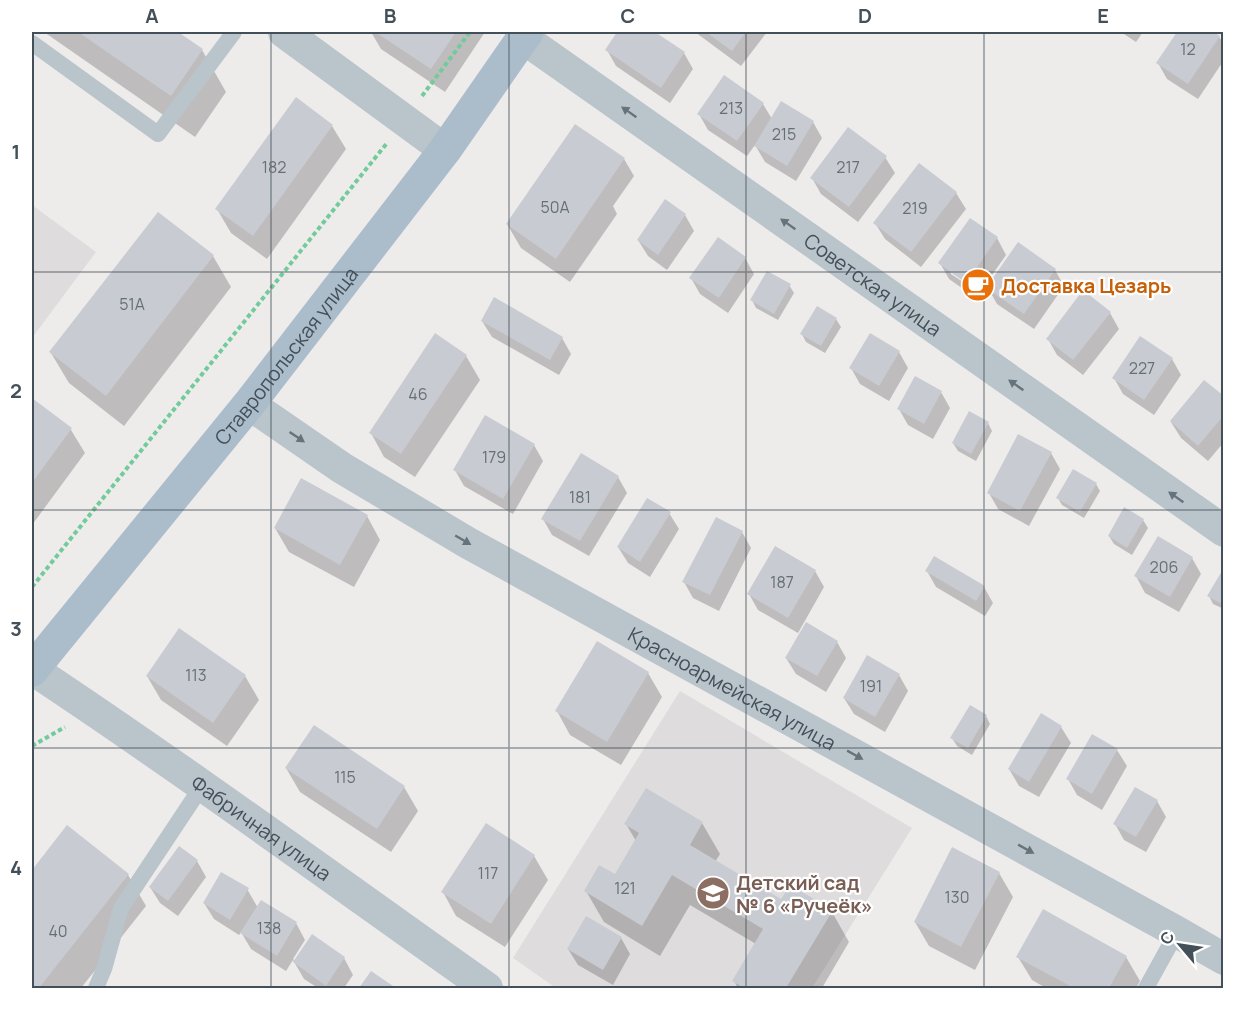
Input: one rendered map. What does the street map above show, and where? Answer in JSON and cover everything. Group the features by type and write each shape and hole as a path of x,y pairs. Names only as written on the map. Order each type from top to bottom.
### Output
{"main road":[{"name":"Ставропольская улица","path":"32,670 249,404 446,150 525,35"}],"street":[{"path":"284,32 446,150"},
{"name":"Советская улица","path":"525,35 1224,531"},
{"name":"Красноармейская улица","path":"249,404 342,468 468,543 1224,959"},
{"name":"Фабричная улица","path":"32,670 94,710 487,988"}],"lane":[{"path":"32,43 158,134 234,32"},
{"path":"96,988 104,969 121,908 202,786"},
{"path":"1146,988 1178,932"}],"path":[{"path":"32,587 405,120 470,32"}],"shaded area":[{"path":"32,205 96,252 32,338"},
{"name":"Детский сад № 6 «Ручеёк»","path":"680,691 912,828 812,988 556,988 513,958"}],"building":[{"path":"78,32 178,32 203,49 171,96"},
{"path":"375,32 456,32 431,69"},
{"path":"617,32 655,32 685,52 661,88 605,50"},
{"path":"706,32 746,32 732,51"},
{"path":"1177,32 1214,32 1220,36 1188,84 1156,63"},
{"path":"724,75 764,103 737,141 697,114"},
{"path":"296,97 333,125 253,236 215,209"},
{"path":"781,101 814,121 787,166 754,146"},
{"path":"575,124 625,158 556,259 506,224"},
{"path":"848,127 887,156 849,207 810,178"},
{"path":"919,163 957,192 911,252 873,223"},
{"path":"665,199 686,214 658,255 637,240"},
{"path":"158,212 214,255 106,396 49,352"},
{"path":"970,218 998,237 966,283 938,263"},
{"path":"718,237 746,257 719,298 689,278"},
{"path":"1018,242 1056,269 1024,314 986,288"},
{"path":"767,271 791,284 774,314 750,300"},
{"path":"1083,290 1111,312 1073,360 1046,339"},
{"path":"494,297 563,337 550,360 481,321"},
{"path":"817,306 837,318 821,346 800,334"},
{"path":"435,333 467,355 401,454 369,433"},
{"path":"870,333 900,351 879,386 849,368"},
{"path":"1140,336 1173,358 1144,400 1112,378"},
{"path":"915,376 942,391 924,424 897,409"},
{"path":"1204,380 1224,396 1224,415 1198,446 1170,421"},
{"path":"32,398 72,428 32,483"},
{"path":"969,411 989,422 971,454 952,443"},
{"path":"485,415 535,444 503,499 453,470"},
{"path":"1018,434 1052,452 1020,511 987,493"},
{"path":"581,453 619,476 580,541 541,519"},
{"path":"1073,469 1097,483 1080,512 1056,498"},
{"path":"301,478 368,515 340,565 274,528"},
{"path":"647,498 671,512 640,562 617,547"},
{"path":"1124,507 1144,519 1127,548 1108,536"},
{"path":"716,517 743,531 710,595 682,582"},
{"path":"1158,536 1193,557 1170,597 1134,576"},
{"path":"775,546 816,570 788,618 747,594"},
{"path":"934,556 985,586 976,601 925,571"},
{"path":"1222,571 1224,572 1224,605 1207,596"},
{"path":"806,622 838,641 817,676 785,658"},
{"path":"179,628 246,675 213,723 146,676"},
{"path":"597,641 649,672 607,742 555,711"},
{"path":"867,655 900,674 875,717 843,698"},
{"path":"970,705 987,715 968,748 950,738"},
{"path":"1041,713 1062,726 1029,782 1008,769"},
{"path":"314,725 405,786 377,829 285,768"},
{"path":"1092,734 1118,749 1092,794 1066,779"},
{"path":"1135,787 1158,800 1136,837 1113,824"},
{"path":"646,788 703,822 690,845 781,899 790,885 833,910 786,988 744,988 732,981 763,929 672,875 642,926 584,891 599,865 615,874 639,833 624,824"},
{"path":"486,823 535,855 491,924 441,892"},
{"path":"67,825 129,874 39,988 32,988 32,870"},
{"path":"179,846 198,860 168,901 149,887"},
{"path":"952,847 1000,872 961,947 914,922"},
{"path":"221,872 249,888 230,920 203,903"},
{"path":"261,900 297,922 277,956 240,933"},
{"path":"1043,909 1127,956 1109,988 1074,988 1016,957"},
{"path":"586,916 622,937 603,970 567,949"},
{"path":"312,934 345,957 326,986 293,962"},
{"path":"371,971 396,988 359,988"}],"place":[{"name":"Доставка Цезарь","path":"978,285"},
{"name":"Детский сад № 6 «Ручеёк»","path":"713,893"}]}
